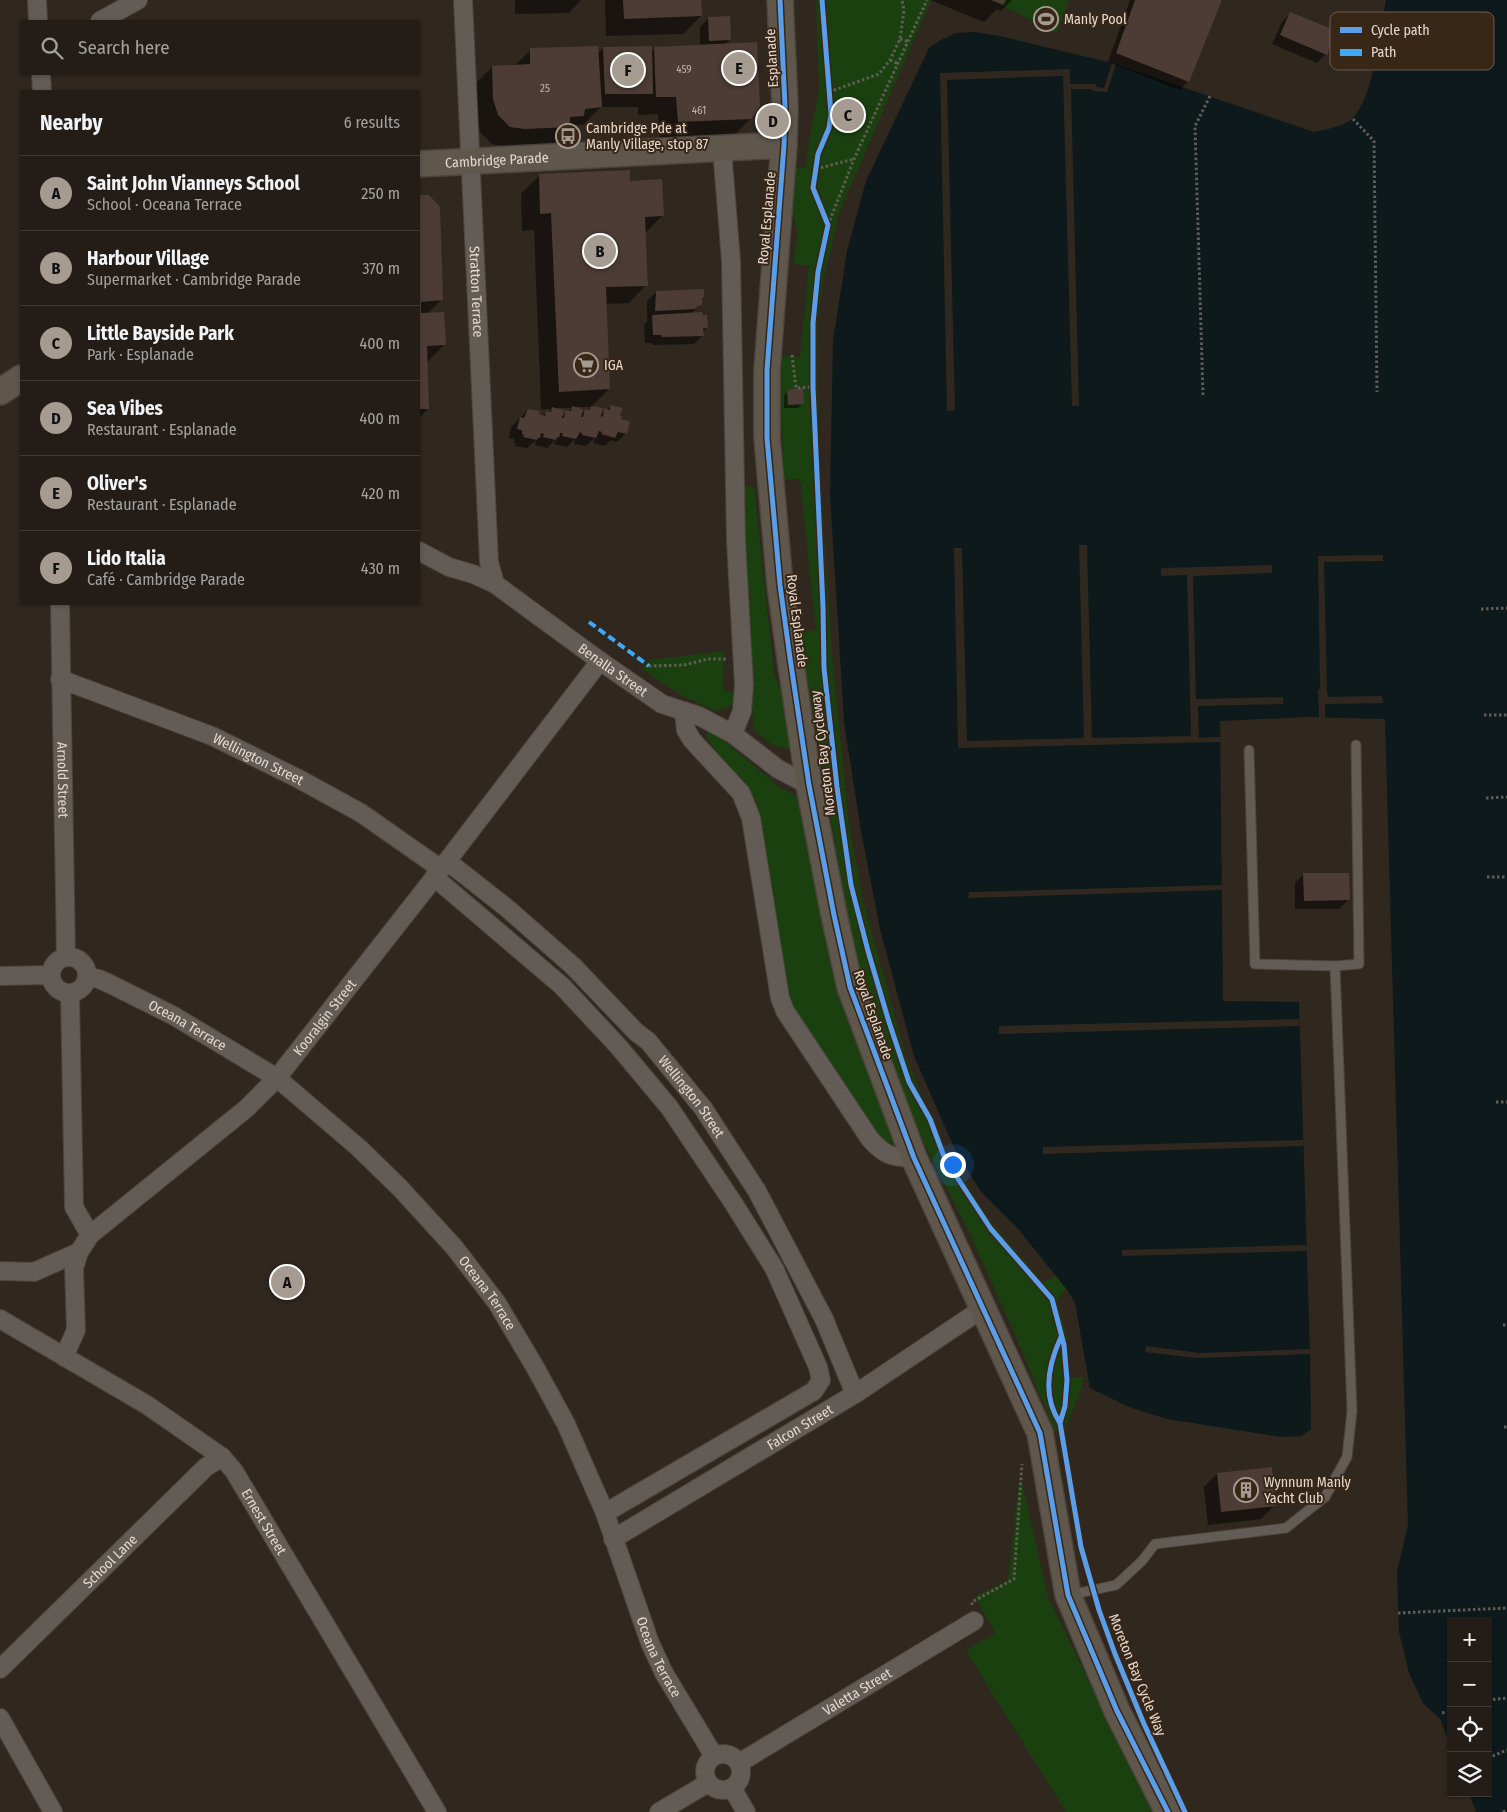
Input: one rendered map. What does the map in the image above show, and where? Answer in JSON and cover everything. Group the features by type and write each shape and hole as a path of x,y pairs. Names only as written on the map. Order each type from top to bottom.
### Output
{"street":[{"path":"37,0 38,20"},
{"path":"102,20 138,0"},
{"name":"Stratton Terrace","path":"463,0 489,562 495,584"},
{"name":"Esplanade","path":"780,0 785,106 784,145"},
{"path":"41,75 42,90"},
{"name":"Cambridge Parade","path":"420,164 784,145"},
{"name":"Royal Esplanade","path":"784,145 767,370 766,438 780,585 809,785 850,987 914,1158 1040,1433 1068,1595 1117,1711 1168,1812"},
{"path":"722,148 731,262 736,541 744,685 742,711 733,734"},
{"path":"0,392 20,379"},
{"name":"Benalla Street","path":"420,552 449,567 473,574 495,584 662,704 699,716 733,734 778,770 809,785"},
{"name":"Arnold Street","path":"60,605 66,957"},
{"name":"Kooralgin Street","path":"64,1357 76,1330 74,1268 79,1252 90,1235 248,1108 277,1078 441,869 600,661"},
{"name":"Wellington Street","path":"60,679 212,736 299,779 361,813 441,869 508,909 574,966 636,1032 648,1042 703,1108 762,1201 824,1319 855,1394"},
{"path":"684,711 686,730 692,740 741,793 750,818 780,998 785,1012 875,1145 881,1151 897,1157 914,1158"},
{"name":"Wellington Street","path":"441,869 562,986 618,1046 669,1107 732,1200 774,1268 818,1367 821,1380"},
{"path":"66,957 76,958 82,962 87,971 87,977 82,988 70,994 58,990 52,982 51,975 54,965 66,957"},
{"path":"0,976 51,975"},
{"name":"Oceana Terrace","path":"87,977 99,979 174,1016 277,1078 359,1148 400,1188 454,1247 497,1303 536,1367 566,1424 605,1513 650,1643 664,1673 714,1756"},
{"path":"70,994 74,1207 90,1235"},
{"path":"0,1271 34,1272 79,1252"},
{"name":"Falcon Street","path":"613,1539 855,1394 982,1309"},
{"name":"Ernest Street","path":"0,1319 147,1405 222,1457 234,1471 437,1812"},
{"name":"Falcon Street","path":"605,1513 814,1391 821,1380"},
{"name":"School Lane","path":"0,1669 206,1467 222,1457"},
{"name":"Valetta Street","path":"739,1763 974,1621"},
{"path":"0,1718 53,1812"},
{"path":"728,1755 739,1763 740,1777 732,1788 719,1790 708,1783 705,1768 709,1760 714,1756 728,1755"},
{"path":"659,1812 708,1783"},
{"path":"732,1788 746,1812"}],"lane":[{"path":"1249,750 1255,964 1335,966 1359,964 1356,744"},
{"path":"1068,1595 1116,1585 1142,1561 1155,1544 1286,1528 1325,1498 1348,1457 1352,1411 1335,966"}],"path":[{"path":"822,0 823,10"},
{"path":"828,83 830,95 879,74 890,60 900,39 904,10 902,0"},
{"path":"826,235 828,225 854,159 928,0"},
{"path":"900,39 909,42"},
{"path":"890,60 899,64"},
{"path":"1203,395 1195,126 1210,96"},
{"path":"1353,118 1374,141 1377,392"},
{"path":"816,169 854,159"},
{"path":"815,178 817,161"},
{"path":"824,216 828,225"},
{"path":"792,355 796,388 813,387"},
{"path":"813,378 813,396"},
{"path":"1481,609 1507,608"},
{"path":"649,666 684,665 708,659 742,660"},
{"path":"1484,715 1507,715"},
{"path":"1486,798 1507,797"},
{"path":"1487,877 1507,877"},
{"path":"1496,1102 1507,1102"},
{"path":"974,1621 972,1602 1014,1580 1023,1473 1022,1458"},
{"path":"1398,1613 1507,1608"},
{"path":"1492,1700 1507,1698"},
{"path":"1442,1713 1447,1712"},
{"path":"1492,1756 1507,1750"},
{"path":"1503,1812 1507,1810"}],"green space":[{"path":"816,0 931,0 839,213 824,279 818,319 819,453 833,667 849,824 863,901 906,1057 942,1143 988,1217 1043,1282 1059,1275 1068,1286 1057,1300 1068,1340 1069,1377 1084,1377 1065,1429 1055,1432 1017,1339 971,1236 922,1140 872,1018 851,937 799,633 816,630 800,479 784,480 780,356 800,357 809,266 793,264 798,235 792,209 794,168 806,167 819,89"},
{"name":"Manly Pool","path":"991,0 1069,0 1057,33"},
{"path":"742,485 754,487 774,673 785,702 791,750 773,745 754,730 745,626"},
{"path":"724,651 723,692 735,692 732,704 727,708 715,711 681,695 642,669 650,660"},
{"path":"708,730 714,732 779,787 802,799 829,921 846,1016 895,1146 890,1148 883,1144 791,1003 780,957 749,791 709,742 706,734"},
{"path":"1020,1474 1048,1597 1152,1812 1066,1812 966,1651 995,1633 975,1597 1008,1580"}],"shaded area":[{"path":"1386,0 1507,0 1507,1812 1476,1812 1470,1797 1492,1797 1492,1617 1447,1617 1447,1737 1440,1719 1423,1703 1409,1673 1399,1632 1397,1572 1408,1525 1385,719 1306,717 1220,721 1223,1001 1299,1002 1311,1429 1301,1436 1281,1437 1167,1419 1129,1407 1090,1388 1075,1303 1068,1291 1019,1230 981,1192 955,1150 914,1056 880,929 861,831 844,722 830,494 833,341 847,251 866,181 929,48 956,33 975,32 1004,37 1112,63 1314,132 1345,124 1353,118 1366,94 1373,70 1494,70 1494,12 1384,12"}],"pier":[{"path":"1112,63 1116,64 1107,92 1093,91 1092,89 1071,89 1079,406 1072,406 1063,76 947,80 955,410 947,411 940,73 1070,69 1070,84 1096,84 1096,87 1104,88"},
{"path":"1079,545 1087,545 1092,738 1191,736 1187,575 1161,576 1161,568 1272,565 1272,573 1193,576 1196,699 1283,697 1283,704 1198,706 1199,738 1220,737 1220,742 958,748 954,548 962,548 967,741 1084,738"},
{"path":"1383,555 1383,561 1324,562 1327,693 1329,697 1382,696 1383,703 1325,704 1325,718 1319,718 1318,556"},
{"path":"1222,885 1222,890 968,898 969,892"},
{"path":"1299,1019 1300,1026 999,1034 999,1026"},
{"path":"1304,1140 1303,1146 1043,1154 1043,1147"},
{"path":"1306,1245 1307,1251 1122,1256 1122,1250"},
{"path":"1146,1346 1200,1353 1310,1349 1310,1354 1195,1358 1145,1352"}],"building":[{"path":"623,0 701,0 702,16 624,19"},
{"path":"991,0 1006,0 1003,5"},
{"path":"1135,0 1222,0 1189,82 1116,53"},
{"path":"1290,12 1330,28 1330,48 1327,55 1280,35"},
{"path":"730,16 731,40 709,41 708,17"},
{"path":"757,42 760,107 751,119 678,122 676,97 656,97 654,47"},
{"path":"598,46 602,107 585,109 584,116 570,117 570,127 524,129 510,127 498,115 493,99 492,66 530,64 530,48"},
{"path":"652,46 653,94 605,94 603,47"},
{"path":"630,170 630,181 662,179 664,216 645,217 648,286 606,287 610,389 559,392 551,213 540,214 539,174"},
{"path":"420,195 429,195 440,207 443,300 421,302 421,313 444,312 446,345 427,346 429,409 420,409"},
{"path":"704,289 702,305 695,309 655,311 656,291"},
{"path":"702,312 703,315 707,315 708,328 703,328 704,336 662,337 661,335 653,335 652,315"},
{"path":"803,388 804,404 788,405 787,390"},
{"path":"610,405 623,408 620,416 622,416 621,419 630,421 627,434 618,432 615,438 601,434 602,432 599,431 596,438 582,435 580,432 576,439 562,436 563,433 560,433 559,438 557,437 556,440 543,437 544,434 541,433 540,438 537,440 523,437 522,430 517,429 520,417 524,418 528,409 540,411 539,414 545,416 546,411 551,412 552,407 564,410 562,418 564,418 565,410 571,411 572,406 583,409 581,417 583,417 585,409 590,410 591,406 603,408 601,416 603,417 604,408 610,410"},
{"path":"1303,873 1349,873 1350,900 1304,901"},
{"name":"Wynnum Manly Yacht Club","path":"1272,1467 1276,1506 1221,1512 1217,1473"}],"marked path":[{"path":"589,622 649,666"}],"cycle path":[{"name":"Moreton Bay Cycleway","path":"780,0 785,106 784,145 767,370 767,438 780,585 790,658 809,785 834,915 850,987 914,1158 1040,1433 1068,1595 1117,1711 1168,1812"},
{"name":"Moreton Bay Cycleway","path":"822,0 831,114 829,128 818,154 813,188 828,225 818,272 813,323 813,387 824,668 837,787 851,885 868,951 909,1082 930,1119 945,1159 991,1229 1052,1299 1064,1345 1067,1380 1065,1406 1060,1423"},
{"name":"Moreton Bay Cycle Way","path":"1061,1337 1050,1369 1049,1391 1054,1413 1060,1423 1081,1547 1099,1610 1115,1654 1144,1724 1185,1812"}],"place":[{"name":"Manly Pool","path":"1046,19"},
{"name":"Oliver's","path":"739,68"},
{"name":"Lido Italia","path":"628,70"},
{"name":"Little Bayside Park","path":"848,115"},
{"name":"Sea Vibes","path":"773,121"},
{"name":"Cambridge Pde at Manly Village, stop 87","path":"568,136"},
{"name":"Harbour Village","path":"600,251"},
{"name":"IGA","path":"586,365"},
{"name":"Saint John Vianneys School","path":"287,1282"},
{"name":"Wynnum Manly Yacht Club","path":"1246,1490"}]}
